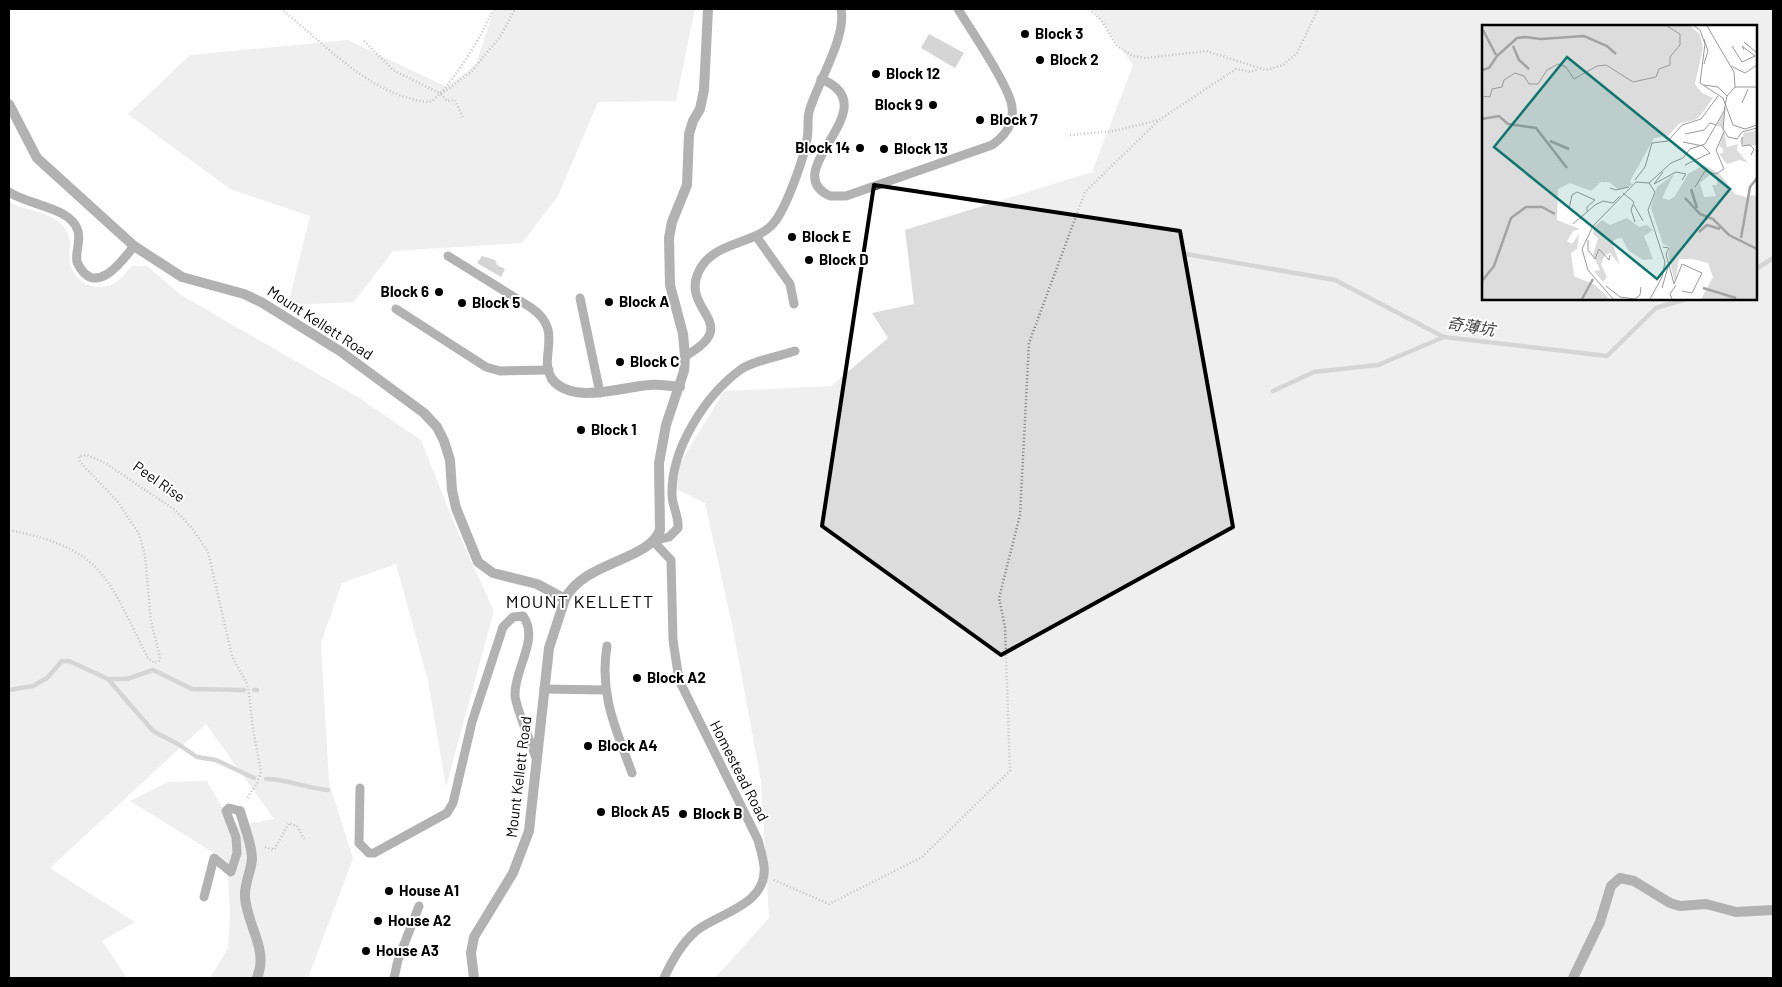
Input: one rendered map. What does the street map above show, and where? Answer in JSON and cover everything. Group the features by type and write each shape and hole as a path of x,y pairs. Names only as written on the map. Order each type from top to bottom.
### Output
{"street":[{"path":"653,541 659,535 661,526 659,475 663,441 680,387 685,356 683,334 670,285 669,238 672,222 687,185 689,134 693,121 700,109 704,90 708,9"},
{"name":"Mount Kellett Road","path":"9,104 37,158 134,246 182,277 244,294 261,302 340,351 424,413 437,427 444,441 450,460 453,499 478,562 493,573 537,584 564,599"},
{"path":"550,375 560,386 600,393 647,385 680,387"},
{"name":"Mount Kellett Road","path":"474,978 471,953 474,937 481,922 513,873 525,845 532,818 544,689 551,637 564,599 570,589 584,576 635,553 653,541"},
{"path":"240,811 252,854 245,898 249,917 261,952 261,965 257,978"},
{"path":"1573,978 1600,922 1611,886 1620,878 1634,881 1670,903 1680,906 1706,904 1736,912 1773,910"}],"lane":[{"path":"685,356 703,346 710,335 711,328 708,316 696,295 695,286 699,270 710,258 726,247 756,236 773,224 784,206 806,146 808,115 821,78 842,29 841,9"},
{"path":"821,78 837,86 845,102 843,113 815,173 817,185 830,196 846,196 992,145 1008,130 1012,114 1011,99 958,9"},
{"path":"9,192 31,204 60,212 72,220 80,238 77,262 88,275 100,277 111,273 134,246"},
{"path":"756,236 790,284 794,304"},
{"path":"396,309 486,367 500,371 550,375 550,338 542,316 448,256"},
{"path":"580,298 600,393"},
{"path":"653,541 669,537 678,528 671,496 673,478 677,460 699,413 741,369 795,350"},
{"name":"Homestead Road","path":"653,541 671,560 673,640 679,680 758,840 764,875"},
{"path":"360,788 359,844 369,853 374,853 447,813 453,802 472,722 503,627 513,617 523,616 527,621 530,636 515,695 537,760"},
{"path":"607,646 604,662 605,690 609,710 632,773"},
{"path":"544,689 605,690"},
{"path":"204,897 214,858 231,872 237,853 236,837 226,811 229,808 240,811"},
{"path":"664,978 686,941 710,922 744,905 755,894 764,875"},
{"path":"394,978 398,960 419,906"}],"path":[{"path":"281,9 354,69 379,85 423,101 434,100 471,72 500,36 516,9"},
{"path":"441,94 484,30 493,9"},
{"path":"1089,9 1101,20 1117,46 1130,55 1146,58 1211,52 1260,68 1275,69 1290,60 1302,45 1318,9"},
{"path":"364,41 392,70 441,94 447,101 455,100 463,118"},
{"path":"764,875 829,904 922,857 1010,771 1005,627 999,598 1020,515 1029,343 1085,192 1159,120 1236,69 1251,72 1260,68"},
{"path":"1070,135 1114,130 1159,120"},
{"name":"Peel Rise","path":"9,530 46,538 77,552 93,562 110,582 148,658 154,662 159,661 160,657 152,630 147,566 143,545 127,513 107,488 80,462 79,456 83,455 93,458 130,478 156,499 175,510 187,522 208,552 232,656 247,684 250,694 252,729 261,772 257,783 240,811"},
{"path":"263,842 265,848 274,850 289,823 297,826 304,839"}],"highlighted area":[{"path":"874,185 1180,231 1233,527 1001,655 822,526"}],"shaded area":[{"path":"494,9 695,9 676,101 598,102 558,196 522,243 393,251 354,302 288,305 310,216 230,189 128,114 190,55 348,40 447,87 476,64"},
{"path":"1092,9 1773,9 1773,978 715,978 769,918 761,781 733,629 705,503 667,485 724,391 831,386 888,338 872,313 914,304 905,230 1092,172 1133,65"},
{"path":"929,34 964,53 955,68 921,48"},
{"path":"9,202 52,217 64,227 70,241 70,264 82,282 95,287 102,287 121,279 132,266 147,266 181,295 358,397 421,440 457,530 494,611 446,787 428,681 396,564 342,583 321,643 329,782 353,859 308,978 210,978 228,948 230,912 227,861 130,801 168,782 207,781 233,826 274,819 206,724 50,868 135,922 102,941 127,978 9,978"},
{"path":"482,256 495,260 497,265 505,269 501,277 477,263"}],"waterway":[{"name":"奇薄坑","path":"1186,254 1335,280 1444,337 1607,356 1656,308 1683,300"},
{"name":"奇薄坑","path":"1757,268 1773,258"},
{"path":"1273,391 1314,372 1378,365 1444,337"},
{"path":"9,690 33,686 47,678 62,661 69,661 108,679 153,731 178,744 197,757 216,760 254,778"},
{"path":"108,679 127,679 153,670 192,689 244,690"},
{"path":"266,779 281,780 328,790"}],"place":[{"name":"Block 3","path":"1025,34"},
{"name":"Block 2","path":"1040,60"},
{"name":"Block 12","path":"876,74"},
{"name":"Block 9","path":"933,105"},
{"name":"Block 7","path":"980,120"},
{"name":"Block 14","path":"860,148"},
{"name":"Block 13","path":"884,149"},
{"name":"Block E","path":"792,237"},
{"name":"Block D","path":"809,260"},
{"name":"Block 6","path":"439,292"},
{"name":"Block A","path":"609,302"},
{"name":"Block 5","path":"462,303"},
{"name":"Block C","path":"620,362"},
{"name":"Block 1","path":"581,430"},
{"name":"Block A2","path":"637,678"},
{"name":"Block A4","path":"588,746"},
{"name":"Block A5","path":"601,812"},
{"name":"Block B","path":"683,814"},
{"name":"House A1","path":"389,891"},
{"name":"House A2","path":"378,921"},
{"name":"House A3","path":"366,951"}],"district":[{"name":"MOUNT KELLETT","path":"580,602"}]}
